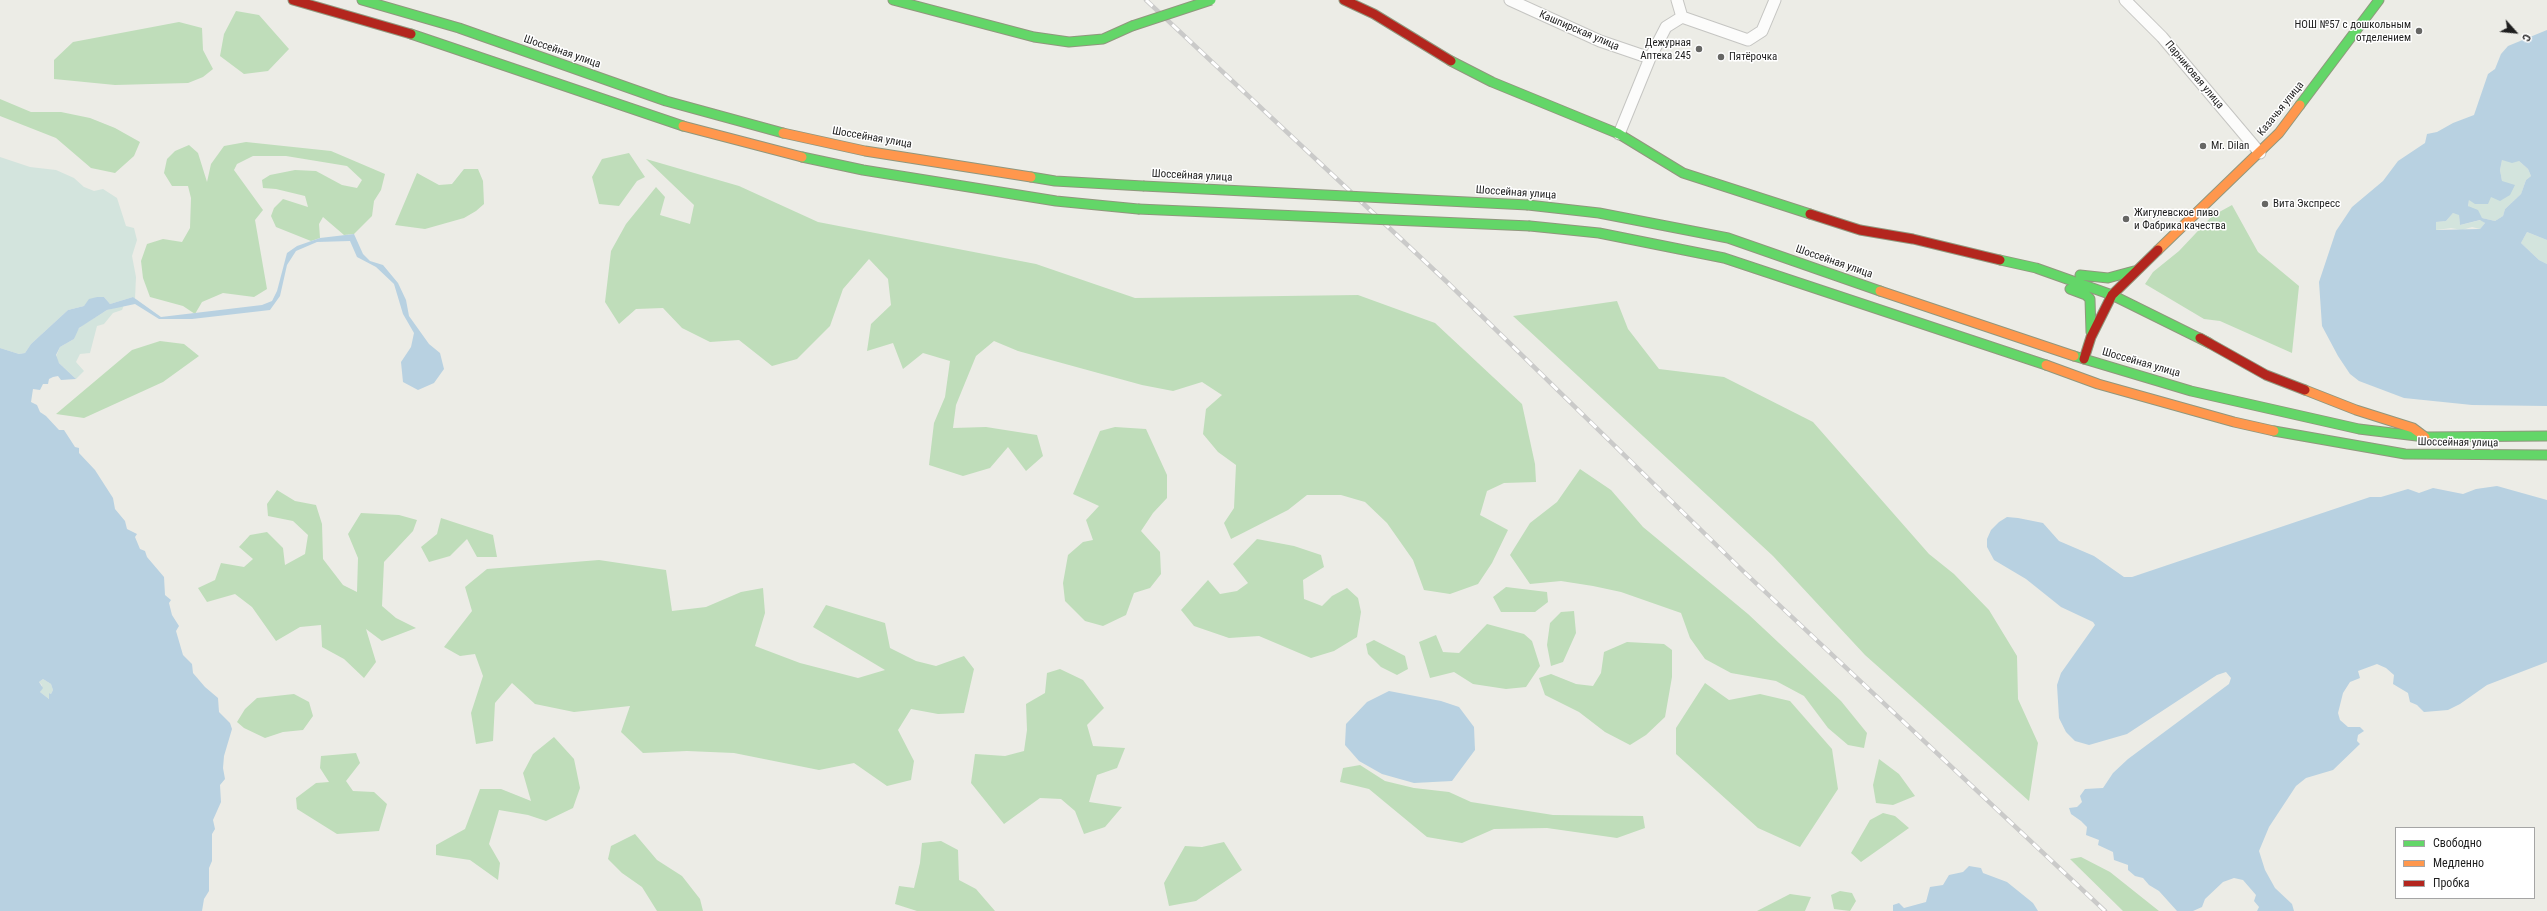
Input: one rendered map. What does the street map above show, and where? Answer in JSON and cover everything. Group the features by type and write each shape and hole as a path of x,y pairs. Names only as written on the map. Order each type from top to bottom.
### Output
{"main road":[{"name":"Шоссейная улица","path":"293,0 356,17 456,49 656,118 766,149 862,170 1056,201 1138,210 1530,226 1599,233 1724,258 1975,340 2078,377 2152,401 2308,438 2405,454 2547,455"},
{"name":"Шоссейная улица","path":"362,0 459,28 666,101 765,129 865,151 1056,181 1528,205 1599,213 1728,238 1976,325 2191,391 2359,429 2425,437"},
{"path":"893,0 1034,37 1069,42 1103,39 1132,26 1211,0"},
{"name":"Шоссейная улица","path":"1344,0 1374,14 1431,52 1492,82 1619,134 1683,173 1806,214 1860,230 1913,239 2044,270 2112,295 2209,343"},
{"name":"Казачья улица","path":"2078,377 2091,337 2112,295 2135,271 2260,153 2279,133 2379,0"},
{"name":"Шоссейная улица","path":"2005,261 2040,279 2086,295 2092,306 2091,337"},
{"name":"Казачья улица","path":"2044,270 2068,271 2098,279 2120,276 2135,271"},
{"name":"Шоссейная улица","path":"2135,271 2131,291 2138,304 2266,375 2356,410 2413,428 2425,437"},
{"path":"2425,437 2547,436"}],"street":[{"name":"Кашпирская улица","path":"1510,0 1600,42 1650,58"},
{"path":"1677,0 1682,17"},
{"path":"1682,17 1748,40 1762,31 1774,0"},
{"name":"Парниковая улица","path":"2125,0 2162,37 2260,153"},
{"path":"1619,134 1650,58 1666,27 1682,17"}],"green space":[{"path":"236,11 259,15 289,49 268,71 244,74 220,56 224,34"},
{"path":"179,22 202,28 203,50 213,69 203,77 188,83 115,85 54,79 54,60 73,42"},
{"path":"0,99 31,112 61,112 90,118 115,128 140,142 134,156 115,173 91,168 56,138 0,116"},
{"path":"246,142 331,151 385,174 381,190 374,201 372,216 354,234 344,235 323,217 319,224 320,238 311,241 276,227 271,216 274,208 283,199 308,207 305,196 276,189 263,188 262,180 270,175 295,170 316,171 342,185 357,188 362,180 347,166 286,156 253,156 237,164 234,170 263,210 255,220 267,289 254,297 223,293 202,302 195,314 183,306 150,297 143,278 141,261 147,244 163,239 182,242 190,228 191,198 188,186 172,186 164,173 167,159 175,151 189,145 198,153 207,182 211,164 224,146"},
{"path":"629,153 645,177 637,181 619,206 599,204 592,177 602,159"},
{"path":"646,159 739,186 818,222 1036,264 1135,298 1358,295 1435,323 1522,404 1535,464 1536,482 1504,483 1487,491 1480,515 1508,530 1492,563 1478,584 1450,594 1424,590 1413,560 1387,523 1365,502 1341,495 1307,495 1288,510 1231,539 1224,523 1234,508 1236,465 1218,452 1203,434 1206,409 1222,395 1202,382 1173,391 1142,385 1018,351 994,341 976,356 956,405 953,428 986,427 1037,435 1043,456 1026,471 1008,447 990,468 963,476 929,465 934,423 945,397 950,361 923,353 903,369 893,343 867,351 871,324 891,305 888,279 869,259 843,289 830,326 797,359 772,366 739,340 710,342 682,328 663,308 636,309 619,324 605,302 611,251 626,224 656,187 665,197 660,215 690,224 694,205"},
{"path":"464,169 478,169 483,181 484,204 476,211 464,218 425,229 395,225 417,173 439,185 452,184"},
{"path":"2232,205 2258,252 2299,286 2292,353 2220,321 2204,319 2145,284 2153,272 2179,251 2212,216"},
{"path":"1617,301 1628,329 1659,369 1724,377 1813,422 1929,554 1954,574 1989,610 2017,656 2018,699 2038,743 2029,801 1865,655 1773,556 1513,316"},
{"path":"160,341 184,344 199,356 163,382 84,418 56,414 132,350"},
{"path":"1115,427 1146,429 1167,475 1167,498 1153,513 1141,531 1160,552 1161,574 1150,588 1134,593 1126,615 1103,626 1085,621 1065,601 1063,583 1068,555 1083,542 1093,540 1086,520 1099,506 1073,494 1100,431"},
{"path":"1580,469 1611,490 1643,527 1748,614 1841,701 1867,733 1864,748 1848,745 1828,728 1804,696 1776,681 1731,673 1705,659 1690,638 1681,613 1621,592 1593,586 1561,581 1530,584 1510,555 1530,523 1557,502"},
{"path":"277,490 295,501 316,505 322,524 323,559 343,585 357,592 358,558 348,534 361,513 399,515 417,520 413,531 384,562 382,606 396,618 416,628 382,641 366,629 376,662 364,678 344,659 322,647 321,625 300,627 276,641 252,607 235,594 207,602 198,588 215,580 221,563 244,567 253,559 239,547 250,535 267,532 283,548 285,565 305,554 308,535 293,521 268,516 267,504"},
{"path":"441,518 493,535 497,557 477,557 467,539 450,556 429,562 421,547 437,534"},
{"path":"1257,539 1294,546 1321,555 1324,567 1303,580 1304,599 1322,606 1332,596 1347,588 1358,598 1361,612 1357,637 1334,651 1311,658 1259,636 1229,638 1194,626 1181,610 1208,580 1220,594 1237,591 1248,583 1233,564"},
{"path":"599,560 666,570 672,611 706,607 741,592 763,588 765,613 755,646 800,663 858,678 885,670 813,627 826,605 885,623 890,648 916,661 936,666 964,656 974,669 964,713 938,714 911,709 898,730 914,761 911,780 887,786 854,763 819,770 734,753 687,751 643,753 621,732 630,706 574,712 535,704 512,683 495,703 493,741 476,744 471,713 483,676 475,654 460,656 444,647 472,611 465,587 487,569"},
{"path":"1506,587 1547,592 1548,602 1535,612 1501,612 1493,597"},
{"path":"1574,611 1576,633 1563,662 1551,666 1547,645 1550,623 1561,612"},
{"path":"1487,624 1524,634 1532,641 1540,666 1526,687 1506,689 1473,684 1454,672 1430,678 1419,642 1436,635 1443,652 1459,653"},
{"path":"1374,640 1405,656 1408,669 1397,675 1381,667 1368,654 1366,644"},
{"path":"1627,642 1664,644 1672,650 1672,677 1665,717 1646,735 1630,745 1605,732 1579,712 1545,695 1539,678 1551,674 1576,684 1593,686 1601,673 1604,652"},
{"path":"1060,669 1083,680 1104,708 1087,725 1093,746 1125,748 1117,768 1097,775 1089,802 1122,807 1105,827 1084,834 1075,811 1061,799 1040,798 1004,824 971,783 975,754 1005,756 1024,751 1027,730 1026,704 1045,693 1047,673"},
{"path":"1705,683 1729,700 1760,694 1790,701 1832,749 1838,789 1800,847 1758,828 1676,754 1676,728"},
{"path":"294,694 309,702 313,716 303,730 283,732 265,738 244,728 237,722 245,709 257,698"},
{"path":"554,737 574,759 580,788 573,808 546,821 528,815 499,810 489,844 500,863 498,880 470,860 436,855 436,845 465,829 480,789 501,789 531,801 523,773 533,754"},
{"path":"356,753 360,763 346,781 353,791 374,792 387,804 379,831 337,834 297,809 296,798 316,783 329,782 320,768 321,756"},
{"path":"1879,759 1899,774 1915,796 1893,805 1876,803 1873,785"},
{"path":"1360,765 1385,781 1414,788 1449,792 1471,802 1553,815 1643,816 1645,828 1617,838 1547,828 1494,829 1462,843 1427,837 1369,789 1340,782 1343,768"},
{"path":"1883,813 1895,816 1909,828 1861,862 1851,853 1870,820"},
{"path":"635,834 657,860 682,876 700,899 703,911 657,911 642,887 622,873 608,859 611,846"},
{"path":"941,841 958,850 959,880 976,889 995,911 917,911 895,904 899,886 914,888 920,863 922,843"},
{"path":"1224,842 1242,870 1196,901 1169,906 1164,883 1185,846 1202,847"},
{"path":"2081,857 2110,872 2159,911 2123,911 2070,859"},
{"path":"1840,891 1852,893 1856,901 1850,911 1834,909 1831,895"},
{"path":"1790,894 1811,897 1805,911 1757,911"}],"shaded area":[{"path":"0,157 30,167 56,170 74,178 84,187 94,191 103,189 117,198 126,226 134,228 137,240 132,256 136,277 135,299 133,297 110,304 104,297 97,297 84,306 68,310 31,344 25,353 19,354 0,348"},
{"path":"2502,160 2519,161 2528,169 2531,176 2526,180 2521,194 2505,209 2503,216 2495,221 2482,218 2468,206 2469,200 2491,197 2502,181 2500,170"},
{"path":"2453,213 2459,214 2460,225 2481,220 2485,223 2480,229 2472,227 2462,230 2451,228 2436,230 2435,222 2446,221"},
{"path":"2527,232 2547,240 2547,264 2539,260 2521,243"},
{"path":"124,305 122,310 113,313 104,324 97,326 90,353 80,354 76,362 84,371 76,379 55,359 60,347 74,339 76,331 83,325 107,310"},
{"path":"43,679 51,684 53,690 51,694 49,693 49,699 40,692 42,685 39,682"}],"water":[{"path":"2547,30 2547,240 2527,232 2521,243 2539,260 2547,264 2547,406 2472,405 2404,398 2359,381 2350,374 2338,356 2322,326 2319,282 2336,231 2352,207 2383,181 2398,161 2425,143 2427,134 2437,132 2453,123 2474,115 2488,74 2495,69 2501,54 2508,46","holes":["2502,160 2512,163 2519,161 2528,169 2531,176 2526,180 2521,194 2505,209 2503,216 2495,221 2482,218 2478,210 2468,206 2469,200 2475,204 2488,204 2491,197 2500,201 2510,195 2515,185 2502,181 2500,170","2453,213 2459,215 2460,225 2480,220 2485,223 2480,229 2436,230 2436,222 2446,221"]},
{"path":"354,234 363,254 370,261 383,265 398,283 406,300 409,316 429,344 440,353 444,369 434,383 418,390 403,382 401,362 411,347 414,333 403,314 394,284 376,267 357,257 350,241 317,242 296,251 287,265 280,296 270,310 192,319 159,319 135,304 107,310 79,328 74,339 60,347 56,355 59,363 76,379 61,380 58,376 53,377 49,379 48,384 43,384 40,390 33,389 31,402 37,405 40,412 46,416 59,430 64,430 75,447 79,448 79,453 95,470 113,498 115,509 125,521 127,529 137,534 135,537 140,549 145,551 147,557 164,577 165,595 171,600 169,603 172,615 179,626 176,631 183,655 192,664 193,673 205,687 218,698 219,712 230,723 232,729 224,756 223,768 225,779 220,785 221,802 213,820 215,829 212,834 212,861 209,868 209,891 204,899 202,911 0,911 0,348 19,354 25,353 31,344 68,310 84,306 89,299 97,297 104,297 110,304 133,297 161,317 262,305 272,301 277,291 287,253 297,246 320,238","holes":["43,679 51,684 53,690 51,694 49,693 49,699 40,692 43,688 39,682"]},
{"path":"2497,486 2547,500 2547,662 2487,685 2460,704 2448,710 2424,712 2417,705 2410,702 2408,693 2393,684 2394,675 2386,668 2377,664 2358,671 2360,678 2350,682 2343,693 2338,713 2340,720 2348,727 2360,727 2364,731 2358,735 2357,741 2360,744 2333,770 2306,778 2296,786 2269,827 2259,851 2265,870 2275,888 2292,904 2294,911 2257,911 2259,907 2254,901 2256,895 2243,880 2234,878 2223,882 2205,899 2202,907 2193,911 2177,911 2159,891 2149,885 2143,878 2135,876 2128,870 2128,865 2114,860 2113,852 2098,845 2099,840 2086,835 2087,827 2071,814 2069,808 2077,807 2082,802 2080,796 2085,789 2103,788 2113,773 2128,759 2229,684 2231,678 2226,672 2217,675 2127,734 2089,745 2075,741 2066,732 2059,718 2057,685 2061,673 2095,625 2093,622 2061,607 2026,579 1994,560 1987,547 1987,539 1991,530 1999,522 2007,517 2043,523 2059,541 2094,556 2124,577 2132,577 2370,497 2381,497 2408,489 2419,493 2433,488 2463,494 2476,489"},
{"path":"1389,691 1441,701 1459,707 1474,727 1475,750 1452,781 1414,783 1382,774 1359,761 1345,745 1346,724 1367,702"},
{"path":"1969,866 1981,868 1983,873 2007,882 2033,903 2038,911 1893,911 1893,905 1899,903 1904,908 1926,902 1930,887 1943,885 1949,875 1963,872"}],"railway":[{"path":"1146,0 1448,283 1743,571 2105,911"}],"traffic: fast":[{"path":"362,0 459,28 666,101 783,133"},
{"path":"893,0 1034,37 1069,42 1103,39 1132,26"},
{"path":"1132,26 1211,0"},
{"path":"2300,105 2379,0"},
{"path":"411,34 683,126"},
{"path":"1451,61 1492,82 1619,134 1683,173 1810,214"},
{"path":"802,157 863,170 1056,201 1138,209"},
{"path":"1031,177 1055,181 1143,186"},
{"path":"1143,186 1528,205"},
{"path":"1528,205 1599,213 1728,238 1880,291"},
{"path":"1138,209 1530,226"},
{"path":"1530,226 1599,233 1724,258 2046,365"},
{"path":"2000,260 2036,268 2112,295 2209,343"},
{"path":"2080,275 2108,278 2134,271"},
{"path":"2070,289 2086,295 2090,299 2091,332"},
{"path":"2074,356 2191,391 2359,429 2425,437 2547,436"},
{"path":"2274,431 2405,454 2547,455"}],"traffic: slow":[{"path":"2158,250 2279,133 2300,105"},
{"path":"683,126 802,157"},
{"path":"783,133 865,151 1031,177"},
{"path":"1880,291 2074,356"},
{"path":"2046,365 2098,384 2234,422 2274,431"},
{"path":"2305,390 2356,410 2413,428 2425,437"}],"traffic: jam":[{"path":"293,0 411,34"},
{"path":"1344,0 1374,14 1451,61"},
{"path":"1810,214 1860,230 1913,239 2000,260"},
{"path":"2084,359 2091,337 2112,295 2158,250"},
{"path":"2200,338 2266,375 2305,390"}],"place":[{"name":"НОШ №57 с дошкольным отделением","path":"2419,31"},
{"name":"Дежурная Аптека 245","path":"1699,49"},
{"name":"Пятёрочка","path":"1721,57"},
{"name":"Mr. Dilan","path":"2203,146"},
{"name":"Вита Экспресс","path":"2265,204"},
{"name":"Жигулевское пиво и Фабрика качества","path":"2126,219"}]}
